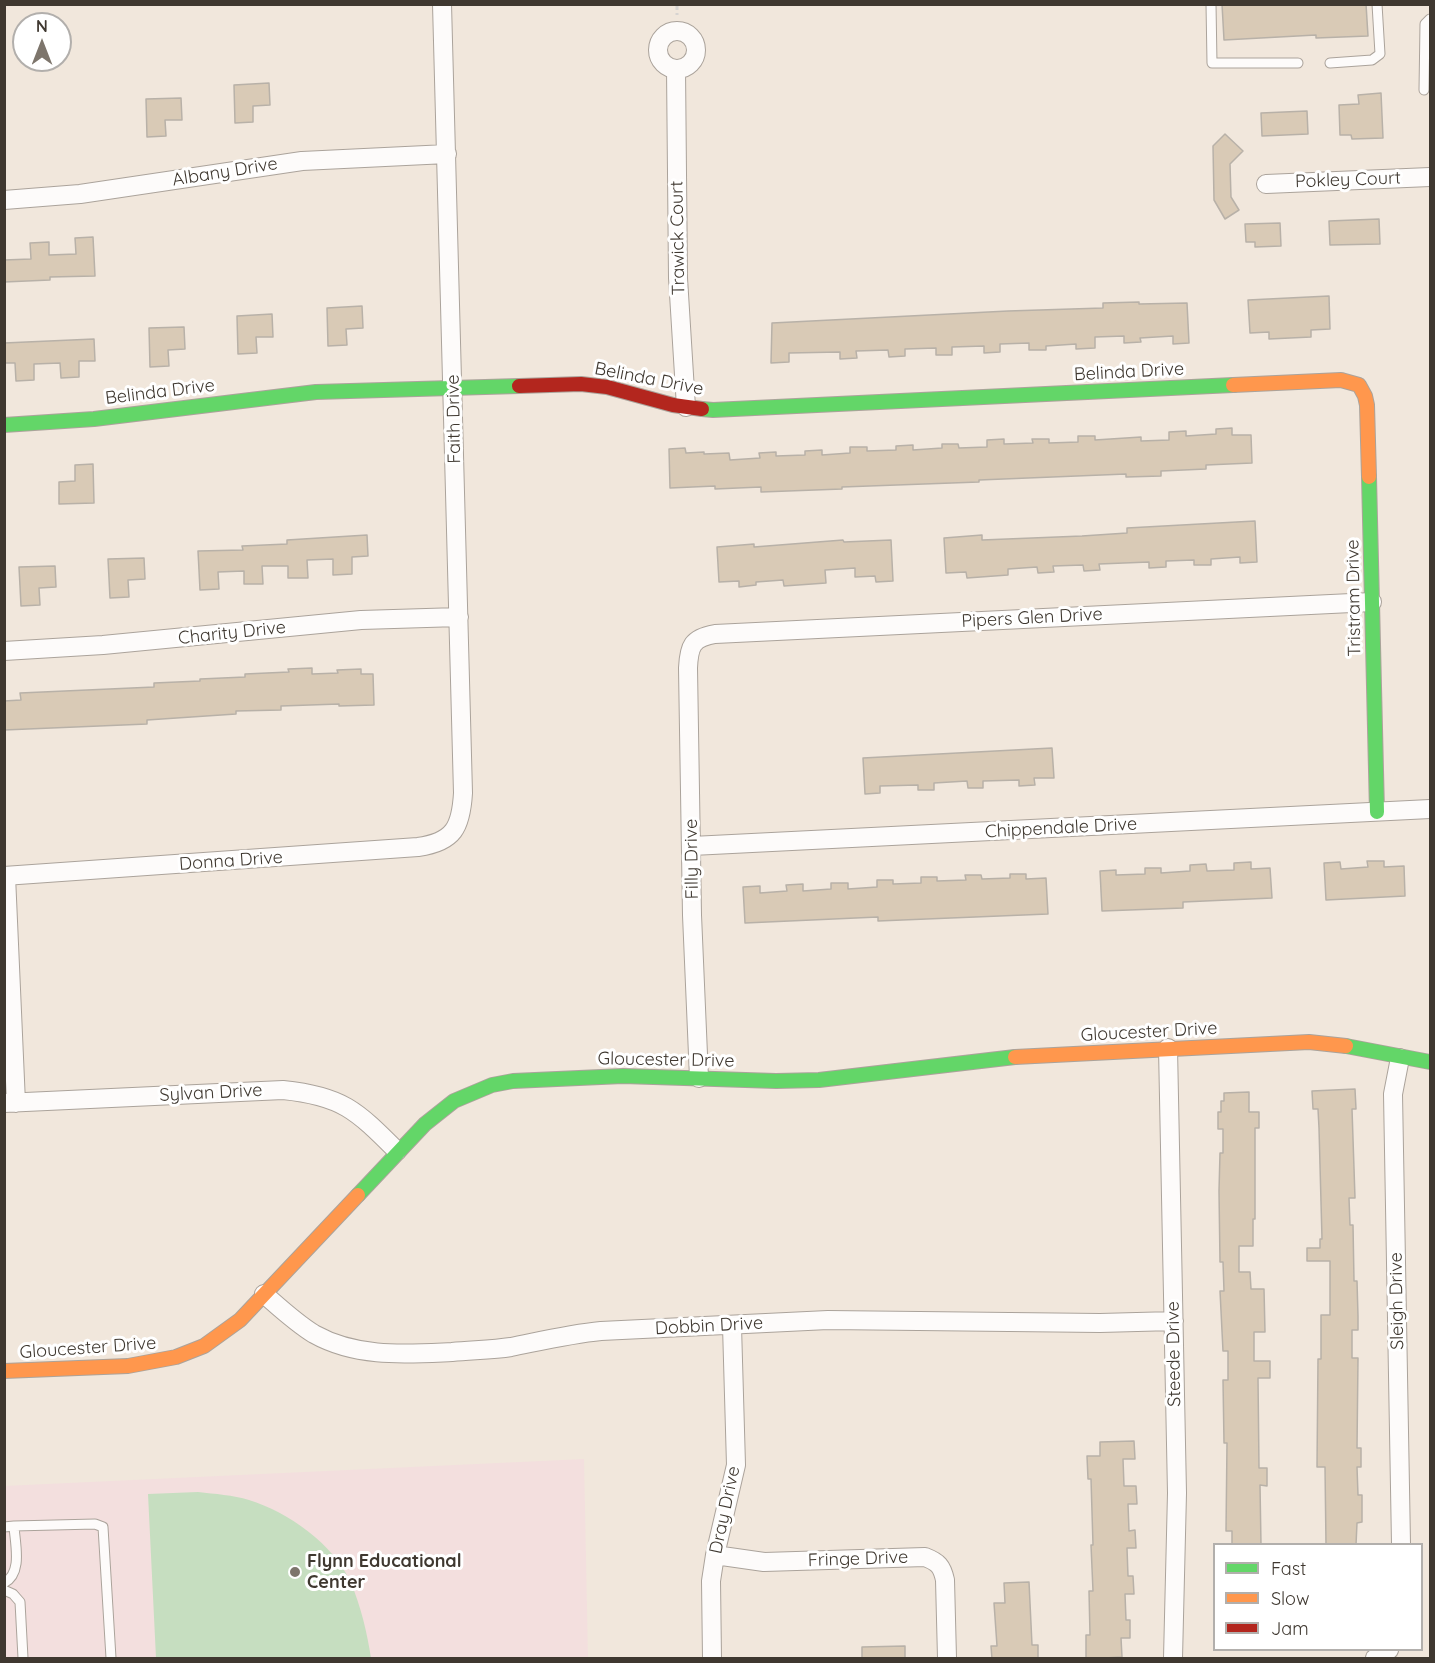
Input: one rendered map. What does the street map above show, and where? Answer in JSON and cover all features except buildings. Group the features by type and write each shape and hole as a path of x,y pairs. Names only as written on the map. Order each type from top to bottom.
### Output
{"street":[{"name":"Faith Drive","path":"442,4 462,793 462,813 454,831"},
{"name":"Trawick Court","path":"676,69 678,278 686,407"},
{"name":"Albany Drive","path":"4,200 80,194 302,161 447,154"},
{"name":"Pokley Court","path":"1266,184 1431,177"},
{"name":"Belinda Drive","path":"4,425 94,419 316,392 453,387 594,385 686,407 713,410 1348,380 1360,384"},
{"name":"Tristram Drive","path":"1360,384 1364,390 1367,405 1377,812"},
{"name":"Pipers Glen Drive","path":"694,641 706,635 715,634 1372,602"},
{"name":"Charity Drive","path":"4,651 104,645 361,620 459,617"},
{"name":"Filly Drive","path":"694,641 688,655 688,668 699,1078"},
{"name":"Chippendale Drive","path":"692,846 1431,809"},
{"name":"Donna Drive","path":"5,876 418,847 439,842 454,831"},
{"path":"5,876 10,1103"},
{"name":"Gloucester Drive","path":"4,1371 119,1366 165,1360 199,1349 240,1320 424,1124 454,1101 492,1085 524,1080 623,1076 776,1081 819,1080 1031,1055 1324,1042 1431,1062"},
{"name":"Steede Drive","path":"1168,1048 1177,1537 1173,1659"},
{"name":"Sleigh Drive","path":"1400,1058 1394,1094 1401,1543"},
{"name":"Sylvan Drive","path":"10,1103 283,1090 306,1092 326,1097 357,1113 397,1151"},
{"name":"Dobbin Drive","path":"264,1294 299,1324 315,1334 367,1353 473,1350 509,1347 584,1333 828,1320 1088,1323 1174,1321"},
{"name":"Dray Drive","path":"712,1659 710,1601 715,1555 736,1466 732,1326"},
{"name":"Fringe Drive","path":"715,1555 764,1562 926,1557 937,1562 943,1569 947,1659"}],"lane":[{"path":"1211,4 1212,63 1298,63"},
{"path":"1330,63 1372,60 1380,54 1377,4"},
{"path":"1424,90 1425,24 1431,19"},
{"path":"4,1583 12,1579 16,1570 9,1527 95,1524 104,1527 111,1659"},
{"path":"4,1590 13,1594 20,1602 23,1659"}],"path":[{"path":"677,4 677,15"}],"shaded area":[{"name":"Flynn Educational Center","path":"584,1459 588,1658 5,1658 4,1486"}],"green space":[{"path":"198,1492 237,1497 264,1505 294,1521 322,1543 333,1555 351,1583 358,1601 371,1658 156,1658 148,1494"}],"traffic: fast":[{"path":"702,409 1233,385"},
{"path":"4,425 94,419 316,392 519,386"},
{"path":"1369,477 1377,812"},
{"path":"1346,1046 1430,1062"},
{"path":"358,1195 425,1124 454,1101 492,1085 513,1081 623,1076 776,1081 819,1080 1015,1057"}],"traffic: slow":[{"path":"1233,385 1341,380 1359,385 1367,405 1369,477"},
{"path":"1015,1057 1309,1042 1346,1046"},
{"path":"4,1371 128,1366 176,1357 204,1346 240,1320 358,1195"}],"traffic: jam":[{"path":"519,386 581,384 607,387 673,405 702,409"}],"place":[{"name":"Flynn Educational Center","path":"295,1572"}]}
